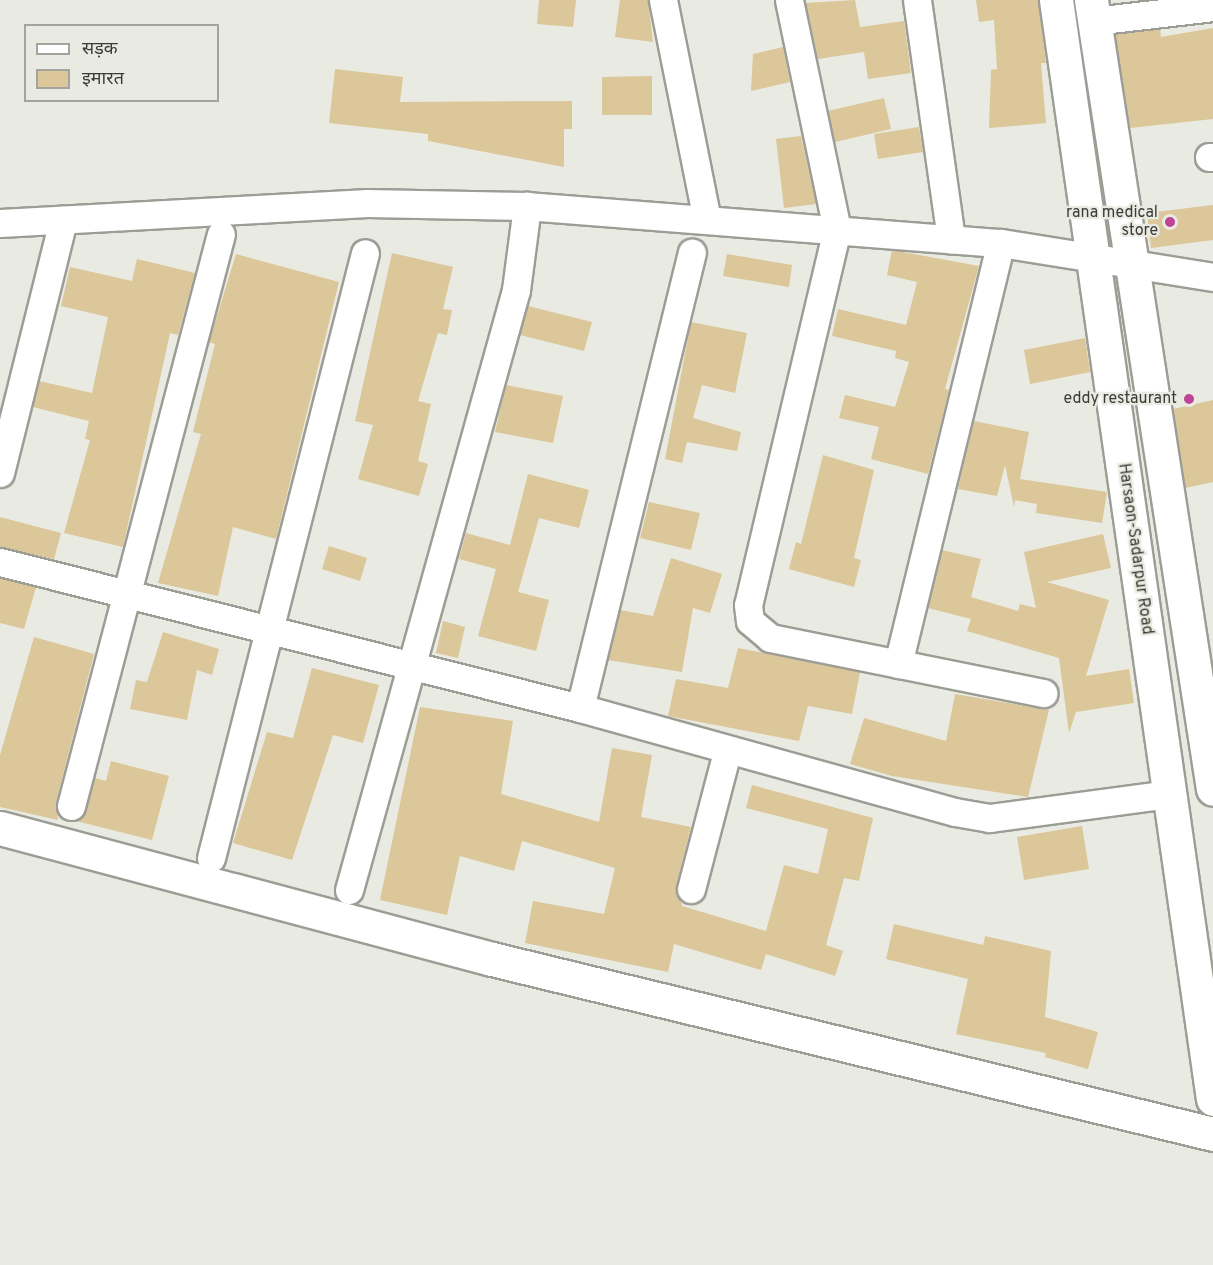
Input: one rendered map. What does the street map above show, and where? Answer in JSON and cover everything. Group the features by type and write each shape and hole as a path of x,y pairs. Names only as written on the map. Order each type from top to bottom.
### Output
{"street":[{"path":"663,0 706,216"},
{"path":"789,0 837,228 748,605 750,621 770,638 1044,693"},
{"path":"917,0 951,240"},
{"name":"Harsaon-Sadarpur Road","path":"1056,0 1213,1099"},
{"path":"1213,8 1093,10 1129,266 1202,662 1213,789"},
{"path":"0,223 367,203 527,206 706,216 1001,243 1129,266 1213,277"},
{"path":"349,890 516,290 527,206"},
{"path":"0,473 63,220"},
{"path":"70,806 221,234"},
{"path":"898,664 1001,243"},
{"path":"580,708 692,253"},
{"path":"210,858 365,254"},
{"path":"0,562 580,708 727,752 989,818 1169,794"},
{"path":"691,889 727,752"},
{"path":"0,828 492,959 1213,1134"}],"building":[{"path":"539,0 576,0 573,27 537,24"},
{"path":"620,0 648,0 653,42 615,37"},
{"path":"855,0 860,27 904,21 911,73 868,79 864,52 818,59 806,3"},
{"path":"976,0 1038,0 1046,63 1041,63 1046,123 989,128 991,70 997,69 994,20 979,22"},
{"path":"1213,28 1213,119 1130,128 1115,34 1160,29 1161,37"},
{"path":"783,47 790,82 751,91 753,54"},
{"path":"335,69 403,77 400,102 572,101 572,129 564,129 564,167 428,141 428,134 329,123"},
{"path":"652,76 652,115 602,115 602,77"},
{"path":"884,98 891,129 835,142 828,111"},
{"path":"919,127 923,152 878,159 874,134"},
{"path":"801,136 816,204 784,208 776,139"},
{"path":"1213,205 1213,240 1151,248 1147,213"},
{"path":"892,250 979,266 945,389 949,390 928,474 871,459 879,427 839,418 845,395 895,407 909,362 895,358 896,351 832,336 838,309 906,325 917,282 887,275"},
{"path":"392,253 453,267 443,309 452,310 447,335 438,333 418,401 431,404 418,461 428,464 419,496 358,479 373,425 355,421"},
{"path":"236,254 339,282 276,539 233,527 218,596 158,583 201,434 193,432 215,344 209,342"},
{"path":"727,254 792,265 789,287 723,276"},
{"path":"137,259 195,273 178,335 170,333 123,547 64,533 90,440 85,439 89,421 33,407 39,381 92,393 108,317 61,306 70,267 132,281"},
{"path":"528,306 592,322 584,351 520,335"},
{"path":"691,322 747,333 735,393 702,385 693,418 741,432 737,451 687,442 682,463 665,459"},
{"path":"1085,338 1090,372 1030,384 1024,350"},
{"path":"506,385 563,396 553,443 495,432"},
{"path":"1213,400 1213,482 1185,488 1173,409"},
{"path":"974,421 1029,432 1020,479 1107,492 1102,523 1036,513 1037,504 1015,500 1014,507 1005,465 997,496 958,489"},
{"path":"823,455 874,470 854,558 861,560 854,587 789,569 796,542 801,544"},
{"path":"528,474 589,490 579,528 539,518 518,592 549,600 536,651 478,636 496,569 459,559 466,533 510,545"},
{"path":"649,502 700,513 691,550 640,538"},
{"path":"0,517 61,533 54,559 0,547"},
{"path":"1103,534 1111,568 1047,582 1109,600 1086,676 1129,669 1134,703 1076,712 1069,733 1059,658 967,631 971,619 928,608 942,550 981,559 971,597 1018,611 1020,604 1036,608 1024,552"},
{"path":"329,546 367,558 360,581 322,569"},
{"path":"671,558 722,574 710,613 693,608 682,672 608,660 620,610 653,616"},
{"path":"0,578 36,587 24,629 0,623"},
{"path":"443,621 465,627 458,658 436,653"},
{"path":"163,632 219,649 212,675 197,670 187,720 130,709 136,680 147,682"},
{"path":"34,637 94,654 56,802 58,820 0,807 0,755"},
{"path":"738,648 860,672 852,714 808,706 799,741 668,716 676,679 728,688"},
{"path":"312,668 379,685 363,743 333,735 292,860 233,843 267,732 293,738"},
{"path":"955,694 1049,710 1028,797 892,776 850,764 864,718 946,741"},
{"path":"420,707 513,721 501,794 599,822 612,748 652,755 641,817 691,827 676,886 682,906 766,931 784,865 818,874 828,829 746,808 752,785 873,818 859,881 844,878 826,945 843,951 835,976 766,954 761,970 674,944 668,972 525,943 533,901 604,914 615,868 522,841 514,871 460,856 447,915 380,900"},
{"path":"111,761 169,776 152,840 76,821 86,811 95,778 106,781"},
{"path":"1082,826 1089,869 1024,880 1017,837"},
{"path":"894,924 983,945 985,936 1051,951 1045,1017 1098,1032 1088,1069 1045,1057 1046,1053 956,1034 968,979 886,959"}],"place":[{"name":"rana medical store","path":"1170,222"},
{"name":"eddy restaurant","path":"1189,399"}]}
